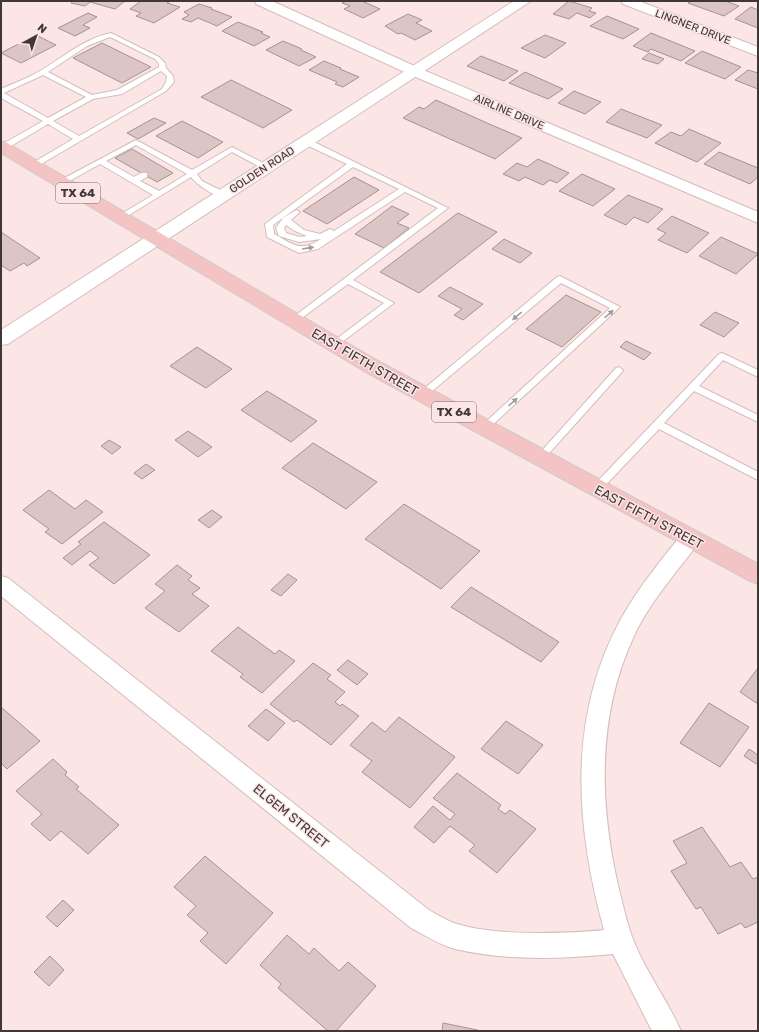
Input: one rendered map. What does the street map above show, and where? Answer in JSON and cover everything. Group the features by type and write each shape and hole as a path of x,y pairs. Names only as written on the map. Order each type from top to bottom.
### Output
{"main road":[{"name":"EAST FIFTH STREET","path":"2,146 292,321 422,395 758,575"}],"street":[{"name":"AIRLINE DRIVE","path":"261,1 416,72 758,218"},
{"name":"GOLDEN ROAD","path":"1,339 524,1"},
{"name":"LINGNER DRIVE","path":"628,1 758,52"},
{"path":"667,1031 620,942 604,876 595,819 592,746 597,714 613,659 626,631 648,594 690,539"},
{"name":"ELGEM STREET","path":"1,584 420,919 454,936 499,944 578,945 620,942"}],"lane":[{"path":"1,92 43,72 60,60 96,39 111,35 157,58 163,64 162,68 170,76 170,82 164,90 33,165"},
{"path":"2,146 92,97 119,92 162,68"},
{"path":"43,72 92,97"},
{"path":"1,95 79,139"},
{"path":"60,182 136,142 193,174 199,183 223,195"},
{"path":"292,321 444,208 307,142"},
{"path":"121,218 232,149 267,167"},
{"path":"144,156 152,151"},
{"path":"160,165 168,160"},
{"path":"100,161 158,194"},
{"path":"352,164 269,224 270,235 299,250 315,247 404,189"},
{"path":"118,172 128,166"},
{"path":"134,181 144,175"},
{"path":"332,179 325,190 286,220 280,228 282,234 289,238 299,240 321,237 378,198 395,195"},
{"path":"286,220 294,228 300,231 321,237"},
{"path":"422,395 560,279 616,307 484,428"},
{"path":"334,345 390,303 347,280"},
{"path":"596,489 722,356 758,374"},
{"path":"540,458 619,370"},
{"path":"693,387 758,419"},
{"path":"658,424 758,476"}],"building":[{"path":"73,1 125,1 115,9 90,2 85,6 71,3"},
{"path":"141,1 168,1 169,2 167,3 180,7 154,23 136,16 141,13 130,9"},
{"path":"346,1 362,1 380,9 363,18 344,9 350,6 342,3"},
{"path":"569,1 592,8 589,11 596,13 590,18 577,13 569,19 553,14"},
{"path":"691,1 725,1 739,6 724,16 688,3"},
{"path":"199,4 232,17 217,26 198,18 191,22 182,19 189,15 184,12"},
{"path":"751,7 758,10 758,28 735,19"},
{"path":"88,13 97,17 83,25 90,28 75,36 58,28"},
{"path":"408,14 422,20 416,23 432,31 415,40 401,33 398,34 385,26"},
{"path":"607,16 639,29 623,39 590,26"},
{"path":"238,22 263,32 261,33 270,37 254,46 222,31"},
{"path":"651,33 695,51 681,61 651,49 648,52 633,46"},
{"path":"36,35 56,45 21,63 1,53"},
{"path":"545,35 566,43 545,58 521,48"},
{"path":"283,41 316,57 299,66 266,50"},
{"path":"102,43 151,67 122,83 73,58"},
{"path":"702,51 741,67 725,79 685,63"},
{"path":"649,53 664,59 658,64 642,59"},
{"path":"481,56 518,71 504,81 467,66"},
{"path":"324,61 359,77 343,87 335,84 337,82 309,70"},
{"path":"748,70 758,73 758,89 735,80"},
{"path":"525,72 563,89 548,99 509,83"},
{"path":"231,80 292,110 263,128 201,97"},
{"path":"574,91 601,102 585,114 558,103"},
{"path":"436,100 522,138 495,159 403,118 419,107 424,109"},
{"path":"621,109 662,125 647,138 606,122"},
{"path":"154,118 166,123 138,139 127,133"},
{"path":"182,121 223,142 198,158 156,136"},
{"path":"689,129 721,143 697,162 655,143 671,132 681,136"},
{"path":"132,149 173,173 157,182 115,158"},
{"path":"719,152 758,168 758,177 750,184 704,164"},
{"path":"538,159 569,173 557,183 550,180 543,185 525,177 519,181 503,174 517,163 527,167"},
{"path":"582,174 615,189 593,206 559,191"},
{"path":"354,177 379,190 327,224 303,211"},
{"path":"628,195 663,209 648,223 634,217 626,225 604,215"},
{"path":"392,206 409,214 397,223 409,228 384,248 355,234"},
{"path":"458,213 497,232 419,293 380,272"},
{"path":"672,216 709,233 687,253 658,240 666,233 657,229"},
{"path":"1,232 40,258 27,266 24,263 10,271 1,265"},
{"path":"721,237 758,254 736,274 699,256"},
{"path":"504,239 532,253 520,263 492,249"},
{"path":"450,287 483,304 463,320 454,315 462,309 438,296"},
{"path":"566,295 601,312 562,347 526,329"},
{"path":"715,312 739,323 724,337 700,325"},
{"path":"626,341 651,353 644,360 620,347"},
{"path":"197,347 232,369 206,388 170,366"},
{"path":"267,391 317,421 291,442 241,410"},
{"path":"188,431 212,447 198,457 175,440"},
{"path":"109,440 121,447 112,454 101,446"},
{"path":"313,443 377,482 346,509 282,468"},
{"path":"146,464 155,470 142,479 134,473"},
{"path":"49,490 75,509 86,500 103,512 62,544 45,532 49,529 23,510"},
{"path":"404,504 480,551 441,589 365,539"},
{"path":"212,510 222,517 209,528 198,520"},
{"path":"104,522 150,555 114,584 89,565 99,558 90,551 72,565 63,558 81,544 78,542"},
{"path":"177,565 192,576 188,580 200,588 192,594 209,606 179,632 145,608 165,591 155,584"},
{"path":"288,574 297,580 281,596 271,590"},
{"path":"471,587 559,642 541,662 451,607"},
{"path":"238,627 275,654 279,650 295,661 262,693 240,677 243,674 211,651"},
{"path":"348,660 368,674 357,685 337,670"},
{"path":"313,663 331,675 327,679 345,692 335,702 340,706 342,704 359,716 331,745 297,720 294,722 270,704"},
{"path":"758,668 758,704 740,692"},
{"path":"709,703 749,727 720,767 680,743"},
{"path":"1,707 40,741 7,769 1,763"},
{"path":"266,709 285,723 268,741 248,726"},
{"path":"399,717 455,757 410,808 362,772 372,761 350,745 372,722 385,732"},
{"path":"506,721 543,745 518,774 481,749"},
{"path":"749,749 758,755 758,765 744,756"},
{"path":"53,759 67,772 65,775 79,787 76,789 119,825 88,854 61,831 50,841 31,824 42,814 16,791"},
{"path":"457,773 501,805 498,809 505,814 510,810 536,829 497,873 469,851 475,845 450,826 434,843 414,827 433,806 450,820 455,814 433,798"},
{"path":"702,827 730,867 741,862 753,879 758,877 758,922 745,928 741,923 718,934 701,907 696,909 671,871 687,863 673,841"},
{"path":"205,856 273,913 226,964 200,941 208,933 187,915 196,906 174,887"},
{"path":"63,900 74,910 57,927 46,917"},
{"path":"287,935 309,954 314,948 339,971 348,962 376,986 336,1031 328,1031 278,988 281,984 260,965"},
{"path":"50,956 64,970 49,986 34,972"},
{"path":"443,1023 482,1031 442,1031"}]}
